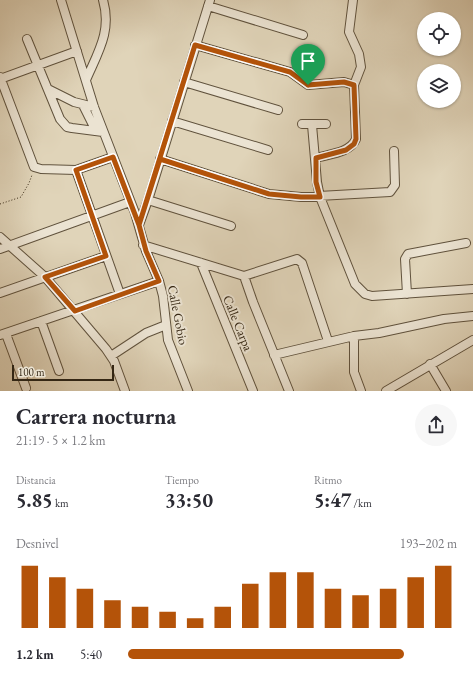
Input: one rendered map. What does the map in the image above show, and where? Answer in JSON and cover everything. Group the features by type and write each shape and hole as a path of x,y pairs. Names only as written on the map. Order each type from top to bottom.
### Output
{"street":[{"path":"61,0 94,107 99,131"},
{"path":"86,80 105,36 107,15 103,0"},
{"path":"316,158 346,150 354,144 356,139 354,85 361,67 359,54 349,32 353,0"},
{"path":"139,225 209,3 303,35"},
{"path":"27,39 60,119 67,126 72,128 99,131"},
{"path":"195,45 290,72 308,85 344,82 354,85"},
{"path":"77,51 38,66 0,78 34,167 42,169 76,170 113,157"},
{"path":"184,82 278,110"},
{"path":"48,89 83,105 94,107"},
{"path":"83,105 99,131"},
{"path":"172,121 268,150"},
{"path":"302,124 326,124"},
{"path":"312,124 316,158 316,182 320,197 355,284 360,290 372,296 473,289"},
{"name":"Calle Gobio","path":"99,131 113,157 139,225 143,245 159,281 163,296 168,340 188,391"},
{"path":"160,159 269,194 320,197 390,192 395,185 394,151"},
{"path":"76,170 90,215 120,294"},
{"path":"148,200 231,226"},
{"path":"0,249 90,215 130,202"},
{"path":"0,237 45,277 75,311 111,356 125,391"},
{"path":"407,294 404,259 408,254 466,243"},
{"path":"143,245 244,276 297,259 302,263 328,341"},
{"path":"0,293 106,256"},
{"name":"Calle Carpa","path":"201,263 253,391"},
{"path":"244,276 289,391"},
{"path":"26,388 3,334 75,311 159,281"},
{"path":"274,355 328,341 379,333 444,319 473,316"},
{"path":"41,321 59,371"},
{"path":"111,356 146,333 166,325"},
{"path":"354,336 354,372 361,391"},
{"path":"386,391 473,340"},
{"path":"430,364 446,391"}],"path":[{"path":"0,204 21,197 29,183 34,167"}],"route":[{"path":"308,85 290,72 195,45 139,225 113,157 76,170 84,198 106,256 45,277 75,311 159,281 143,245 139,225 160,159 269,194 320,197 316,182 316,158 346,150 354,144 356,139 353,94 354,85 344,82 315,86 308,85"}]}
